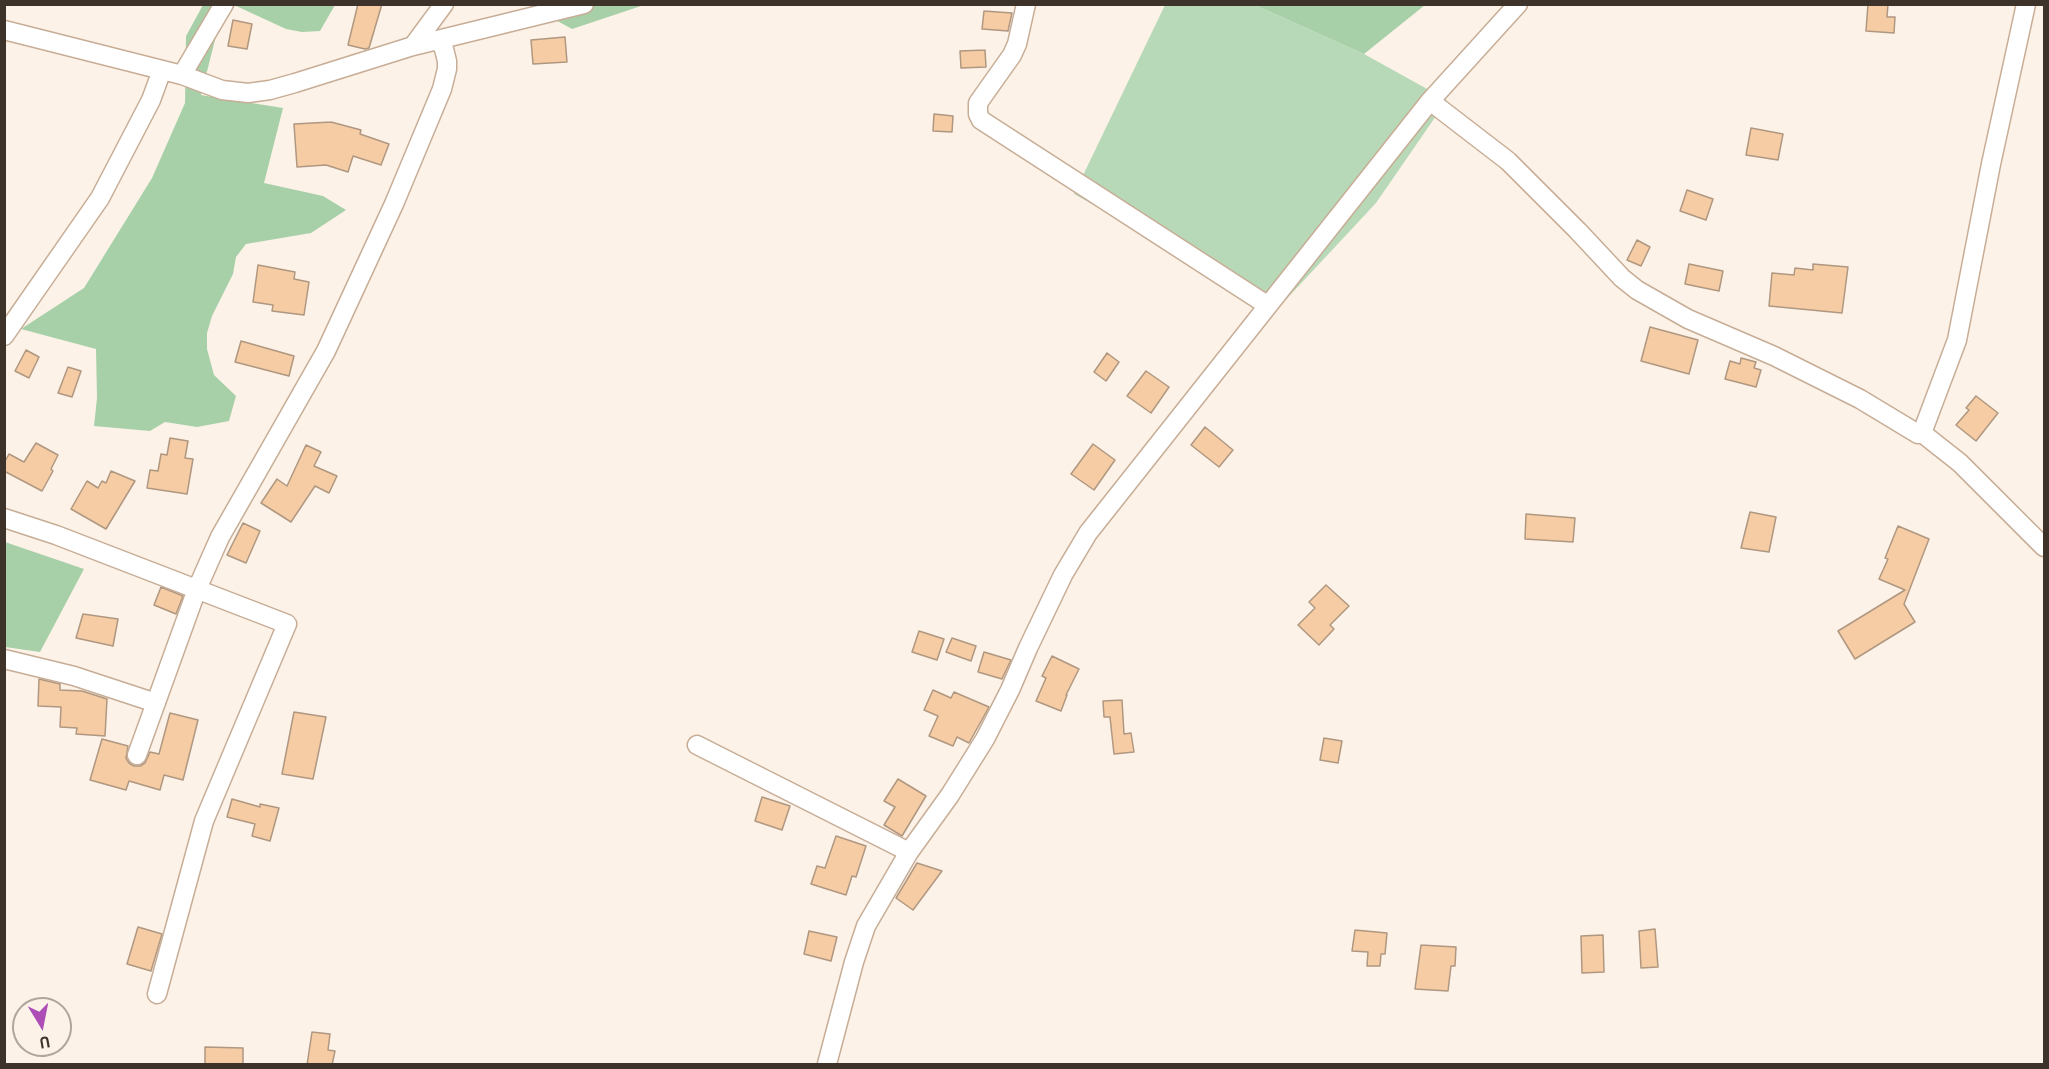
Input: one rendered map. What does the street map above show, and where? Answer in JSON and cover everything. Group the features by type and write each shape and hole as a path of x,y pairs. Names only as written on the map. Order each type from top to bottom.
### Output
{"street":[{"path":"182,75 224,4"},
{"path":"413,46 444,4"},
{"path":"4,30 182,75 222,90 248,93 287,86 413,46 584,4"},
{"path":"1026,4 1012,55 978,103 978,114 981,120 1267,305"},
{"path":"827,1065 863,934 877,905 909,852 950,795 985,739 1063,575 1088,533 1430,101 1518,4"},
{"path":"1922,433 1957,340 1993,152 2026,4"},
{"path":"137,755 197,589 220,537 326,351 394,204 442,89 447,61 439,40"},
{"path":"4,336 100,198 151,100 162,70"},
{"path":"1430,101 1508,161 1637,291 1688,319 1803,370 1860,399 1918,434 1922,433 1960,463 2044,547"},
{"path":"4,518 56,535 287,624 204,821 157,994"},
{"path":"4,659 74,676 156,703"},
{"path":"697,745 909,852"}],"green space":[{"path":"335,4 320,31 302,32 286,29 234,5"},
{"path":"203,5 234,5 218,28 201,95 283,108 264,183 323,196 346,210 311,233 246,244 236,257 233,274 212,316 207,333 207,349 214,375 236,396 229,421 197,427 165,422 150,431 94,426 97,398 96,349 21,329 84,288 152,178 185,103 186,36"},
{"path":"528,5 644,5 572,29"},
{"path":"1165,5 1255,5 1364,54 1447,100 1376,203 1279,307 1074,194"},
{"path":"1255,5 1425,5 1364,54"},
{"path":"5,542 84,569 40,652 5,647"}],"building":[{"path":"358,4 382,4 369,48 365,49 348,45"},
{"path":"1868,4 1888,4 1887,17 1895,17 1894,33 1866,31"},
{"path":"984,11 1012,13 1008,31 982,29"},
{"path":"233,20 252,24 247,49 228,46"},
{"path":"565,37 567,62 533,64 531,40"},
{"path":"985,50 986,67 961,68 960,51"},
{"path":"934,114 953,116 952,132 933,131"},
{"path":"331,122 361,130 360,134 389,144 381,165 353,156 348,172 326,165 297,167 294,124"},
{"path":"1751,128 1783,134 1778,160 1746,155"},
{"path":"1687,190 1713,199 1706,220 1680,211"},
{"path":"1637,240 1650,247 1641,266 1627,260"},
{"path":"1689,264 1723,271 1719,291 1685,284"},
{"path":"1813,264 1848,267 1842,313 1769,306 1772,273 1794,275 1795,268 1813,270"},
{"path":"258,265 295,272 294,279 309,282 304,315 272,311 273,305 253,302"},
{"path":"1650,327 1698,340 1689,374 1641,361"},
{"path":"241,341 294,356 289,376 235,362"},
{"path":"26,350 39,357 29,378 15,371"},
{"path":"1107,353 1119,362 1106,381 1094,372"},
{"path":"1741,358 1756,362 1754,368 1761,370 1756,387 1725,379 1730,361 1740,364"},
{"path":"68,367 81,371 72,397 58,393"},
{"path":"1146,371 1169,387 1151,413 1127,396"},
{"path":"1976,396 1998,413 1976,441 1956,425 1969,410 1966,408"},
{"path":"1205,427 1233,450 1219,467 1191,445"},
{"path":"170,438 188,441 185,458 193,459 187,494 147,488 150,470 158,471 161,454 167,455"},
{"path":"36,443 58,455 51,469 53,471 42,491 4,471 4,463 9,454 24,462"},
{"path":"1093,444 1115,460 1094,490 1071,474"},
{"path":"306,445 321,452 314,466 337,476 329,493 315,486 291,522 261,503 277,479 287,486"},
{"path":"111,471 135,481 106,529 71,509 87,481 98,488 102,481 106,483"},
{"path":"1750,512 1776,517 1769,552 1741,548"},
{"path":"1526,514 1575,518 1573,542 1525,539"},
{"path":"243,523 260,531 246,563 227,555"},
{"path":"1898,526 1929,539 1904,604 1915,622 1855,659 1838,631 1905,590 1879,579"},
{"path":"1326,585 1349,606 1330,625 1334,629 1319,645 1298,625 1315,608 1309,602"},
{"path":"161,587 183,596 176,614 154,605"},
{"path":"83,614 118,619 113,646 76,638"},
{"path":"919,631 944,639 937,660 912,652"},
{"path":"952,638 976,646 971,661 946,652"},
{"path":"984,652 1011,660 1002,679 978,672"},
{"path":"1052,656 1079,669 1061,711 1036,701 1046,678 1042,676"},
{"path":"39,679 60,684 60,690 82,691 107,699 105,736 76,734 77,728 60,727 61,707 38,706"},
{"path":"933,690 951,698 954,692 989,707 969,743 957,737 953,746 929,736 938,716 924,710"},
{"path":"1122,700 1124,734 1131,733 1134,752 1114,754 1110,717 1104,717 1103,701"},
{"path":"294,712 326,717 313,779 282,774"},
{"path":"170,713 198,720 183,780 164,775 160,790 129,781 126,790 90,780 102,739 128,746 126,758 134,766 145,763 150,752 159,754"},
{"path":"1324,738 1342,741 1338,763 1320,760"},
{"path":"898,779 926,796 902,836 884,825 895,807 884,801"},
{"path":"762,797 790,806 782,830 755,821"},
{"path":"232,799 260,807 260,804 279,808 270,841 252,836 255,824 227,817"},
{"path":"836,836 866,846 856,877 852,876 846,895 811,884 817,866 825,868"},
{"path":"917,863 942,871 913,910 896,898"},
{"path":"138,927 162,934 151,971 127,964"},
{"path":"1655,929 1658,967 1641,968 1639,931"},
{"path":"1355,930 1387,933 1385,954 1381,954 1380,966 1367,966 1368,952 1352,951"},
{"path":"809,931 837,937 831,961 804,954"},
{"path":"1603,935 1604,972 1582,973 1581,936"},
{"path":"1421,945 1456,947 1455,966 1451,966 1448,991 1415,989"},
{"path":"312,1032 330,1034 328,1050 335,1051 332,1065 307,1065"},
{"path":"205,1047 243,1048 243,1065 205,1065"}]}
